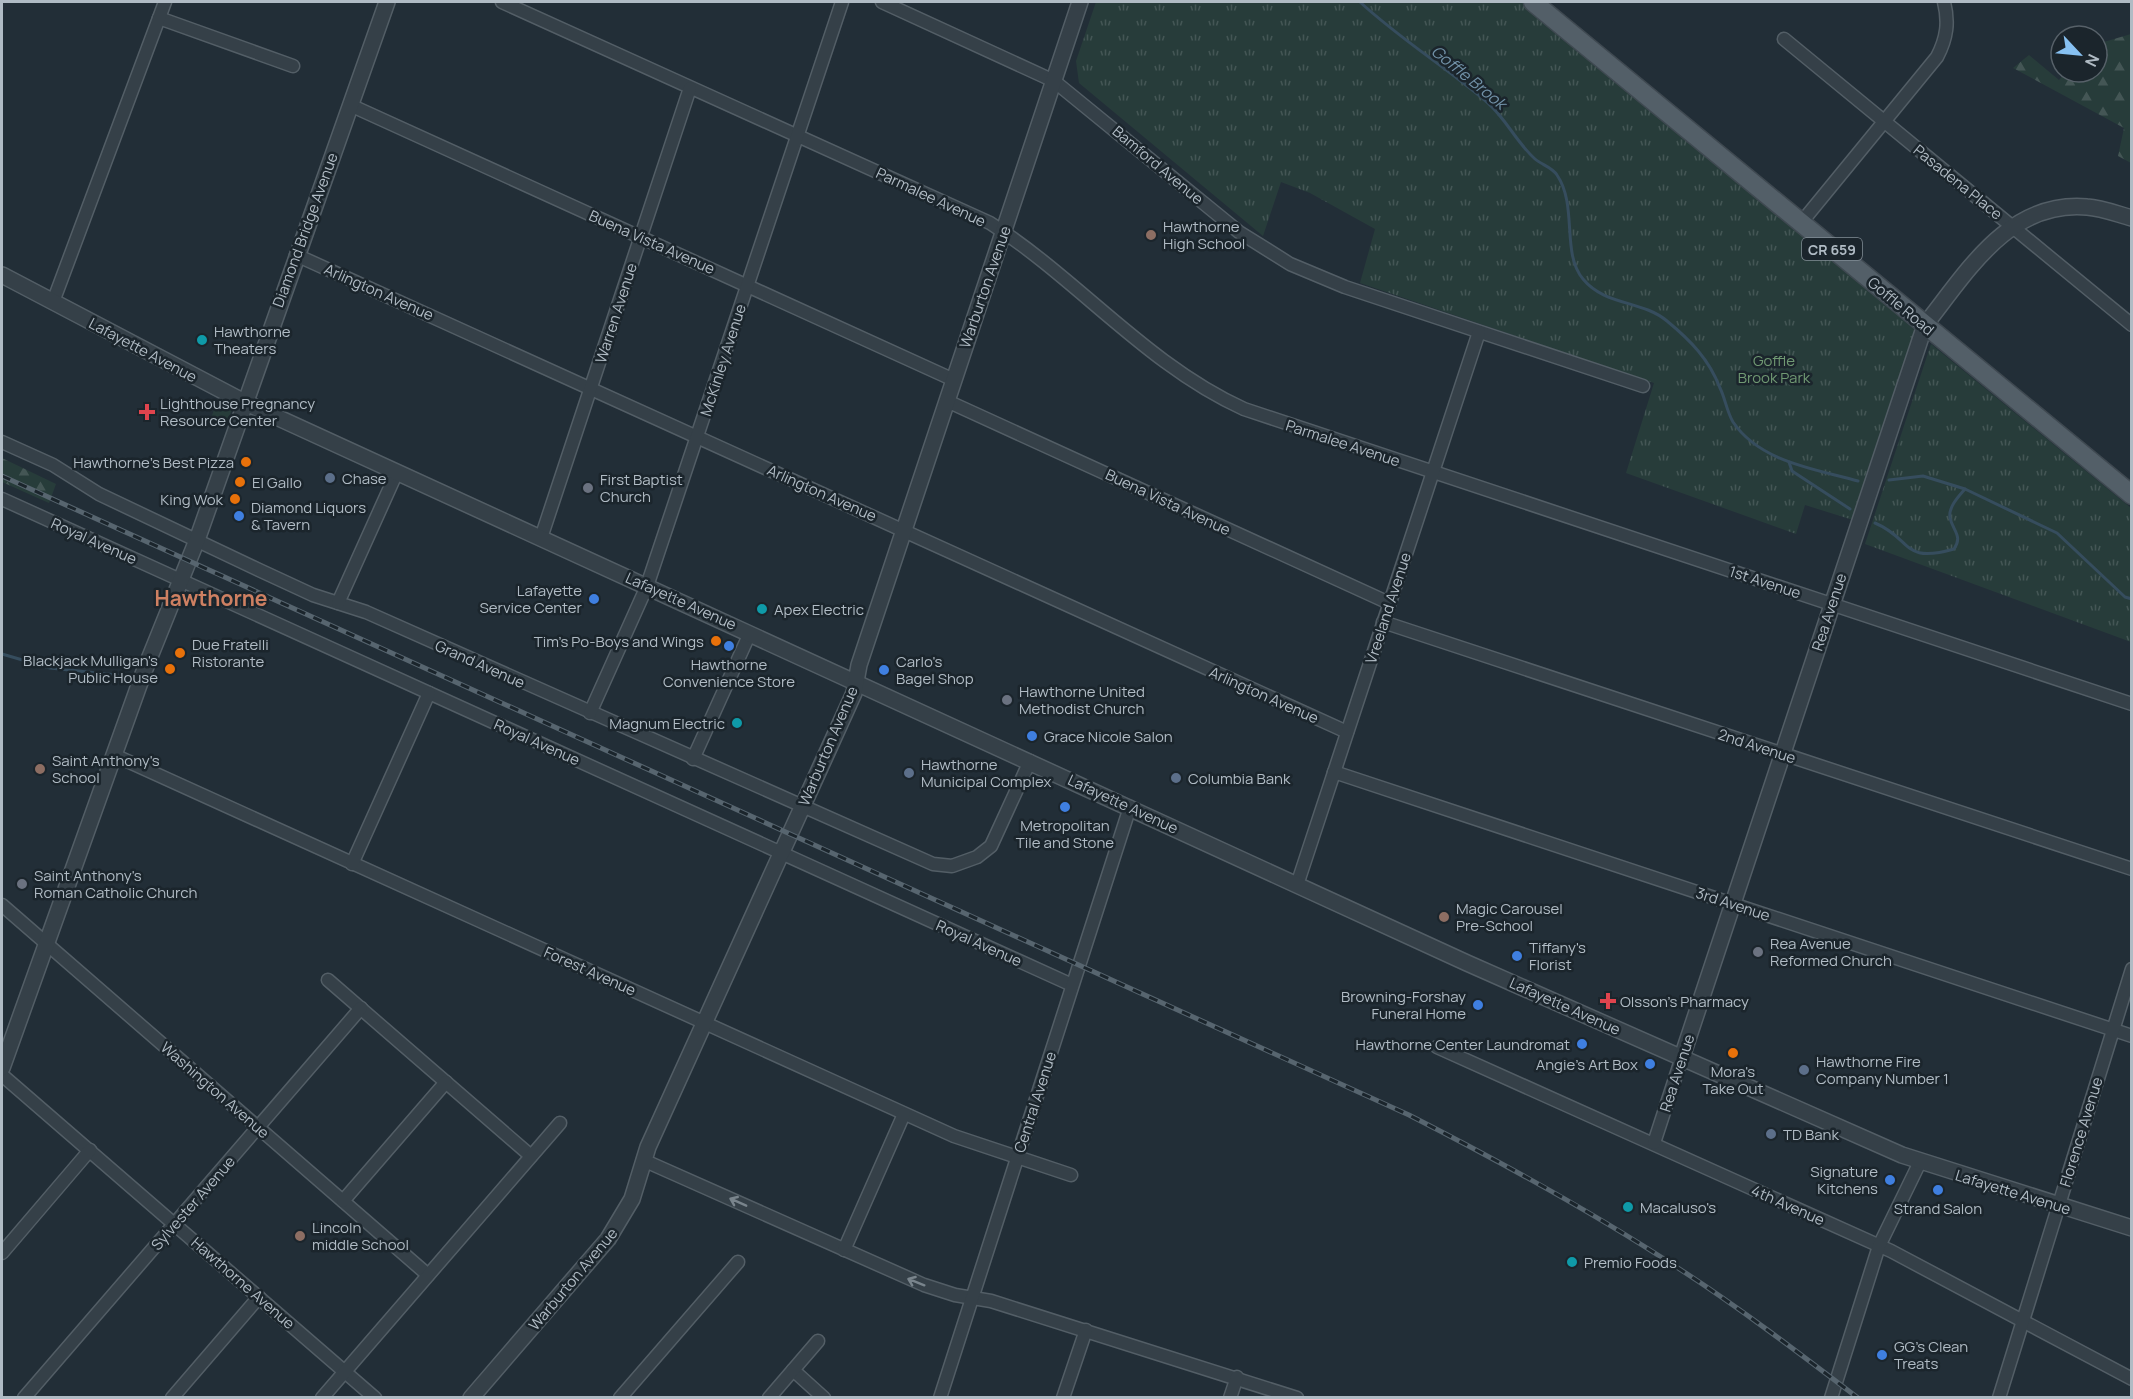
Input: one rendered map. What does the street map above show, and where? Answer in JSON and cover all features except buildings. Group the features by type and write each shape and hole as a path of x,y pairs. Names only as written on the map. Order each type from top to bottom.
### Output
{"main road":[{"name":"Goffle Road","path":"1533,2 2132,495"}],"street":[{"path":"53,302 165,2"},
{"name":"Diamond Bridge Avenue","path":"2,1068 114,755 197,540 387,2"},
{"name":"Parmalee Avenue","path":"502,2 1004,231 1159,358 1206,391 1266,417 1432,472"},
{"name":"McKinley Avenue","path":"590,713 647,586 842,2"},
{"name":"Bamford Avenue","path":"882,2 1054,81 1239,232 1272,254 1327,280 1643,386"},
{"name":"Warburton Avenue","path":"471,1398 617,1227 632,1199 643,1160 854,693 859,665 1080,2"},
{"path":"1801,223 1937,57 1943,46 1947,25 1944,2"},
{"path":"159,18 293,66"},
{"name":"Pasadena Place","path":"1784,39 2132,325"},
{"name":"Warren Avenue","path":"541,538 690,87"},
{"name":"Buena Vista Avenue","path":"350,105 954,380"},
{"name":"Rea Avenue","path":"1654,1143 1924,325 1996,239 2012,226 2038,212 2073,206 2089,207 2132,218"},
{"name":"Arlington Avenue","path":"297,255 1347,732"},
{"name":"Lafayette Avenue","path":"2,275 246,404 856,681 1297,885 1920,1162 2132,1228"},
{"name":"Vreeland Avenue","path":"1297,885 1479,332"},
{"name":"Buena Vista Avenue","path":"947,400 1389,603"},
{"name":"Grand Avenue","path":"2,442 53,465 99,494 313,594 366,612 776,797 803,805 933,864 946,866 964,861 985,852 991,846 1030,761"},
{"path":"338,603 396,472"},
{"name":"1st Avenue","path":"1432,472 2132,704"},
{"name":"Royal Avenue","path":"2,499 1072,985"},
{"name":"2nd Avenue","path":"1383,622 2132,869"},
{"path":"693,759 750,633"},
{"path":"352,864 429,693"},
{"name":"Forest Avenue","path":"114,755 904,1114 968,1142 1071,1175"},
{"name":"3rd Avenue","path":"1334,772 2132,1036"},
{"name":"Central Avenue","path":"939,1398 1130,807"},
{"name":"Washington Avenue","path":"2,905 428,1275"},
{"name":"Florence Avenue","path":"1999,1398 2132,969"},
{"path":"328,980 531,1156"},
{"name":"Sylvester Avenue","path":"24,1398 361,1008"},
{"name":"4th Avenue","path":"1437,1047 1879,1246 2132,1379"},
{"name":"Hawthorne Avenue","path":"2,1075 375,1398"},
{"path":"343,1201 446,1082"},
{"path":"844,1250 904,1114"},
{"path":"322,1398 560,1123"},
{"path":"2,1253 90,1150"},
{"path":"643,1160 924,1285 991,1301 1237,1377 1297,1398"},
{"path":"1831,1398 1879,1246 1920,1162"},
{"path":"620,1398 738,1262"},
{"path":"172,1398 259,1297"},
{"path":"1063,1398 1086,1330"},
{"path":"769,1398 818,1341"},
{"path":"793,1370 824,1398"},
{"path":"1230,1398 1237,1377"}],"green space":[{"name":"Goffle Brook Park","path":"1096,2 1522,2 1915,328 1853,520 1805,505 1796,534 1626,473 1654,383 1360,283 1375,229 1310,193 1281,182 1263,236 1079,83 1076,61"},
{"path":"2132,34 2131,163 2118,156 2124,128 2013,68 2029,55 2049,72 2049,84 2109,84 2109,41"},
{"path":"1931,344 2131,508 2131,642 1865,544"},
{"path":"217,402 232,409 227,424 211,418"},
{"path":"2,458 56,484 49,503 2,482"}],"waterway":[{"name":"Goffle Brook","path":"1360,2 1488,103 1529,153 1555,172 1567,201 1573,256 1576,268 1583,279 1602,294 1657,314 1683,335 1710,368 1731,418 1744,436 1773,455 1789,462 1858,481"},
{"name":"Goffle Brook","path":"1789,462 1792,471 1850,509"},
{"name":"Goffle Brook","path":"1889,480 1923,476 1965,489 2057,533 2125,597 2132,599"},
{"name":"Goffle Brook","path":"1875,523 1887,529 1916,552 1925,554 1954,549 1958,540 1950,514 1954,502 1965,489"},
{"path":"2,654 50,668 126,676"}],"railway":[{"path":"2,476 1409,1115 1545,1188 1645,1247 1747,1315 1858,1398"}],"place":[{"name":"Hawthorne High School","path":"1151,235"},
{"name":"Hawthorne Theaters","path":"202,340"},
{"name":"Lighthouse Pregnancy Resource Center","path":"147,412"},
{"name":"Hawthorne's Best Pizza","path":"246,462"},
{"name":"Chase","path":"330,478"},
{"name":"El Gallo","path":"240,482"},
{"name":"First Baptist Church","path":"588,488"},
{"name":"King Wok","path":"235,499"},
{"name":"Diamond Liquors & Tavern","path":"239,516"},
{"name":"Lafayette Service Center","path":"594,599"},
{"name":"Apex Electric","path":"762,609"},
{"name":"Tim's Po-Boys and Wings","path":"716,641"},
{"name":"Hawthorne Convenience Store","path":"729,646"},
{"name":"Due Fratelli Ristorante","path":"180,653"},
{"name":"Blackjack Mulligan's Public House","path":"170,669"},
{"name":"Carlo's Bagel Shop","path":"884,670"},
{"name":"Hawthorne United Methodist Church","path":"1007,700"},
{"name":"Magnum Electric","path":"737,723"},
{"name":"Grace Nicole Salon","path":"1032,736"},
{"name":"Saint Anthony's School","path":"40,769"},
{"name":"Hawthorne Municipal Complex","path":"909,773"},
{"name":"Columbia Bank","path":"1176,778"},
{"name":"Metropolitan Tile and Stone","path":"1065,807"},
{"name":"Saint Anthony's Roman Catholic Church","path":"22,884"},
{"name":"Magic Carousel Pre-School","path":"1444,917"},
{"name":"Rea Avenue Reformed Church","path":"1758,952"},
{"name":"Tiffany's Florist","path":"1517,956"},
{"name":"Olsson's Pharmacy","path":"1608,1001"},
{"name":"Browning-Forshay Funeral Home","path":"1478,1005"},
{"name":"Hawthorne Center Laundromat","path":"1582,1044"},
{"name":"Mora's Take Out","path":"1733,1053"},
{"name":"Angie's Art Box","path":"1650,1064"},
{"name":"Hawthorne Fire Company Number 1","path":"1804,1070"},
{"name":"TD Bank","path":"1771,1134"},
{"name":"Signature Kitchens","path":"1890,1180"},
{"name":"Strand Salon","path":"1938,1190"},
{"name":"Macaluso's","path":"1628,1207"},
{"name":"Lincoln middle School","path":"300,1236"},
{"name":"Premio Foods","path":"1572,1262"},
{"name":"GG’s Clean Treats","path":"1882,1355"}],"district":[{"name":"Hawthorne","path":"211,598"}]}
